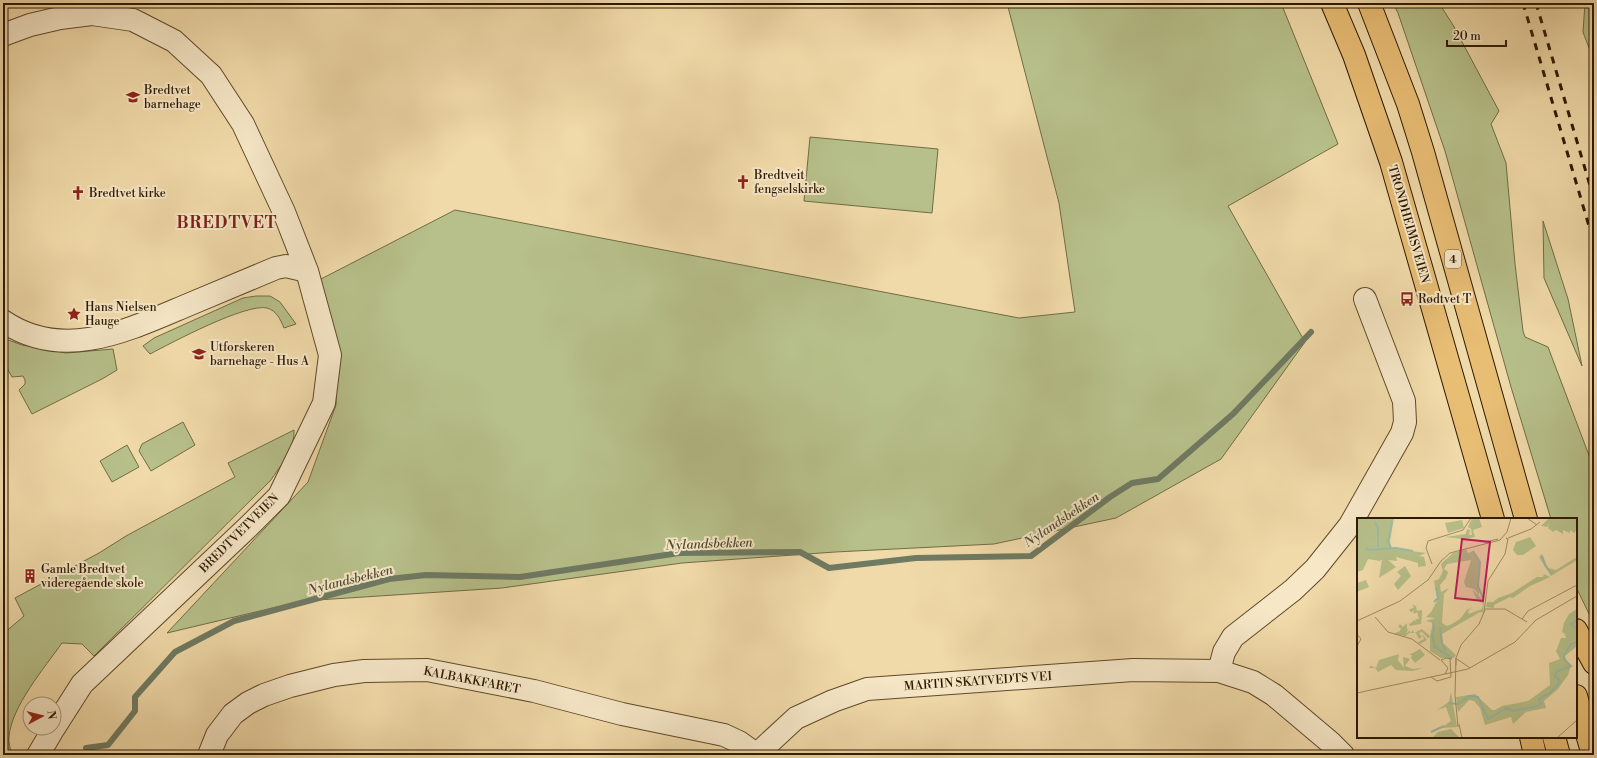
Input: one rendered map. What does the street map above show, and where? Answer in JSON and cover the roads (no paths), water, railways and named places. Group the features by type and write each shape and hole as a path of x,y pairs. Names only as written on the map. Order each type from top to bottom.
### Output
{"highway":[{"name":"TRONDHEIMSVEIEN","path":"1332,3 1354,55 1391,162 1493,518"},
{"name":"4","path":"1369,3 1406,97 1423,152 1526,518"},
{"path":"1577,632 1594,663"},
{"path":"1577,699 1594,755"},
{"path":"1532,738 1535,755"},
{"path":"1554,738 1559,755"}],"street":[{"name":"BREDTVETVEIEN","path":"3,35 30,25 60,18 92,14 133,20 174,40 211,75 243,124 284,212 307,271 330,355 324,403 279,496 82,684 62,715"},
{"path":"3,321 35,336 52,340 88,340 139,326 276,268 286,266 307,271"},
{"path":"1219,671 1224,652 1233,637 1293,590 1315,569 1341,538 1350,525 1402,433 1405,422 1404,401 1365,299"},
{"name":"KALBAKKFARET","path":"209,755 217,735 233,714 248,703 264,695 290,686 334,675 364,671 427,670 534,691 622,714 724,735 739,742 756,755"},
{"name":"MARTIN SKATVEDTS VEI","path":"756,755 796,718 833,701 867,689 1132,670 1219,671 1253,682 1274,695 1343,755"},
{"name":"BREDTVETVEIEN","path":"38,755 49,736"}],"waterway":[{"name":"Nylandsbekken","path":"86,748 108,745 135,711 135,697 175,652 234,621 389,579 426,575 520,577 679,553 800,552 829,568 916,558 1031,556 1110,497 1132,483 1158,479 1233,414 1311,332"}],"railway":[{"path":"1523,3 1594,243"},
{"path":"1536,3 1594,199"}],"place":[{"name":"Bredtvet barnehage","path":"133,97"},
{"name":"Bredtveit fengselskirke","path":"743,182"},
{"name":"Bredtvet kirke","path":"78,193"},
{"name":"Rødtvet T","path":"1407,299"},
{"name":"Hans Nielsen Hauge","path":"74,314"},
{"name":"Utforskeren barnehage - Hus A","path":"199,354"},
{"name":"Gamle Bredtvet videregående skole","path":"30,576"}],"district":[{"name":"BREDTVET","path":"227,222"}]}
